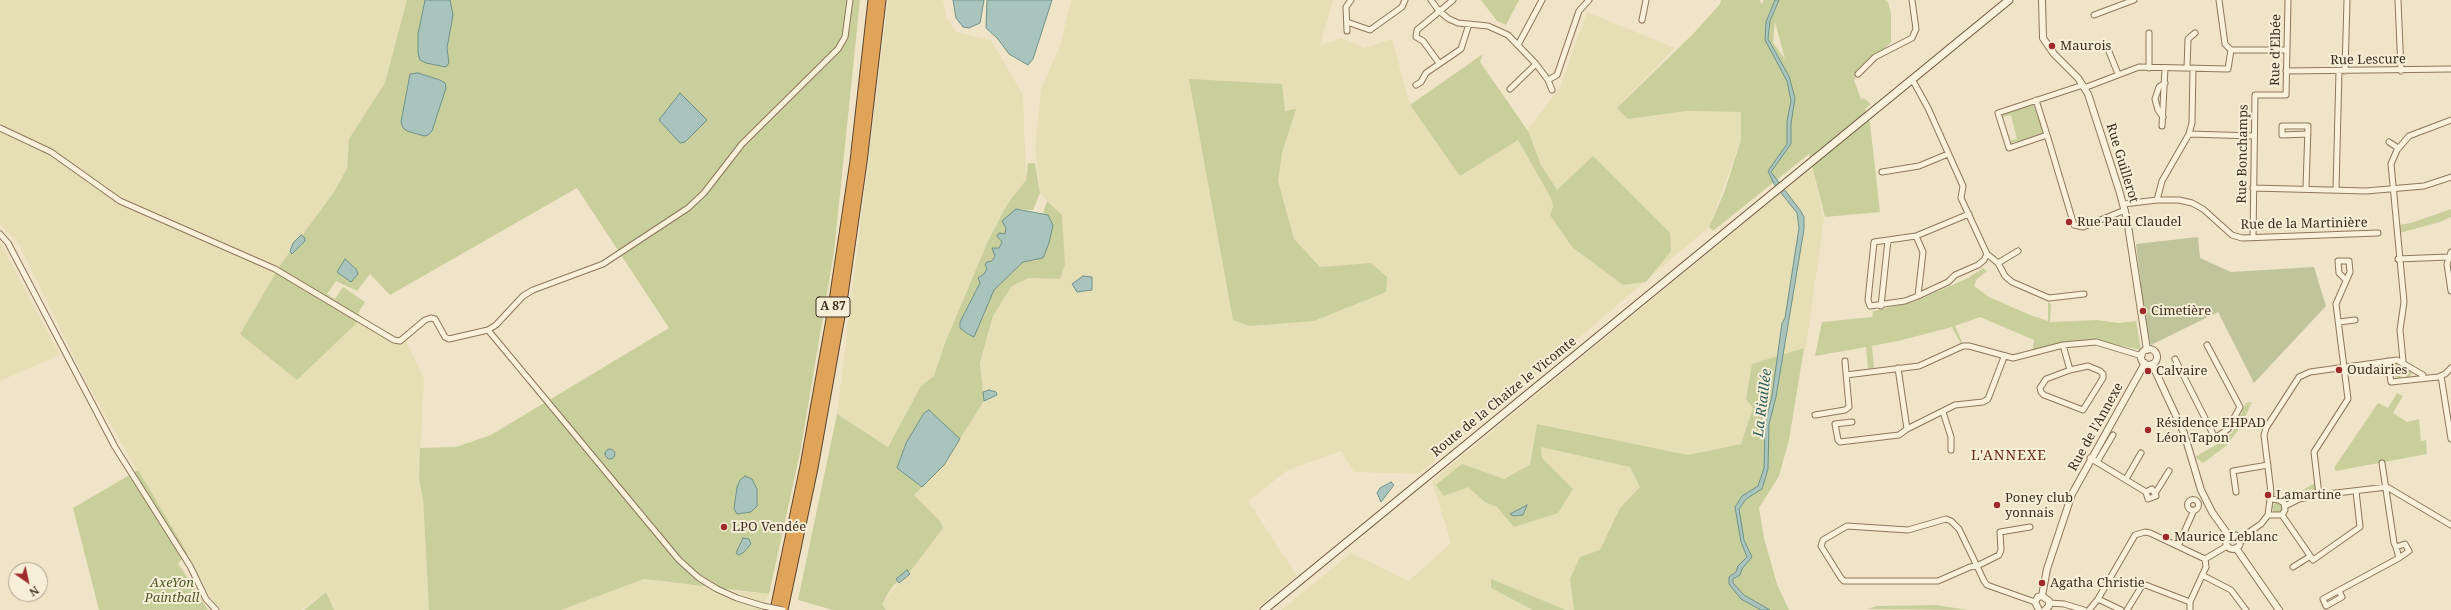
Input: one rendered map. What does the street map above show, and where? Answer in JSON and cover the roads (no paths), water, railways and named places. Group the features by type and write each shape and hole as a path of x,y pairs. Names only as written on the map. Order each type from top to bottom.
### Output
{"highway":[{"name":"A 87","path":"775,610 807,459 832,314 854,169 873,0"},
{"name":"A 87","path":"783,610 814,460 842,300 863,154 880,0"}],"main road":[{"name":"Route de la Chaize le Vicomte","path":"1263,610 1750,210 2009,0"}],"street":[{"path":"0,128 51,152 120,201 275,270 394,340 400,340 425,320 431,318 434,319 449,339 488,330 496,325 523,296 533,290 603,264 676,217 704,193 742,144 838,49 845,37 850,0"},
{"path":"1347,31 1346,7 1351,0"},
{"path":"1347,22 1370,30 1402,7 1405,0"},
{"path":"1431,0 1439,11 1454,21 1497,29 1518,45 1536,64 1548,80 1552,90"},
{"path":"1439,63 1423,40 1416,37 1417,30 1453,0"},
{"path":"1518,45 1542,0"},
{"path":"1548,80 1557,75 1579,11 1589,0"},
{"path":"1642,20 1646,0"},
{"path":"1858,74 1876,58 1912,38 1916,29 1912,0"},
{"name":"Rue Guillerot","path":"2042,0 2043,38 2054,54 2083,86 2092,105 2124,207 2146,350"},
{"path":"2094,15 2134,0"},
{"path":"2219,0 2225,44 2231,50 2287,50"},
{"name":"Rue d'Elbée","path":"2255,95 2286,95 2288,0"},
{"path":"2345,71 2347,0"},
{"path":"2398,0 2401,71"},
{"path":"1416,85 1421,82 1426,73 1461,49 1469,24"},
{"path":"2149,33 2149,68"},
{"path":"2157,200 2162,181 2189,134 2192,123 2188,39 2195,33"},
{"path":"2108,48 2118,74"},
{"path":"2048,135 2009,148 1998,113 2083,86 2132,68 2228,69 2231,50"},
{"path":"1510,89 1536,64"},
{"path":"2162,126 2165,68"},
{"name":"Rue Lescure","path":"2286,71 2401,71 2451,69"},
{"path":"2336,189 2339,71"},
{"path":"1912,79 1928,108 1963,186 1961,198 1987,254 1998,263 2005,276 2012,282 2049,298 2084,294"},
{"path":"2163,117 2158,110 2155,99 2159,88 2164,83"},
{"name":"Rue Bonchamps","path":"2252,238 2255,95"},
{"path":"2036,100 2048,135 2074,225 2083,227 2124,207"},
{"path":"2403,361 2400,330 2404,302 2398,259 2394,188 2391,164 2398,148 2409,136 2451,120"},
{"path":"2306,188 2308,134 2308,126 2282,126 2282,134 2308,134"},
{"path":"2189,134 2254,136"},
{"path":"2389,142 2398,148"},
{"path":"1882,172 1919,166 1948,154"},
{"path":"2253,188 2366,190 2424,186 2451,177"},
{"name":"Rue de la Martinière","path":"2124,207 2157,200 2179,200 2198,205 2232,235 2252,238 2378,233"},
{"path":"1969,214 1916,236 1874,242 1868,303 1872,307 1881,306 1918,296 1948,282 1955,275 1978,265 1984,260 1987,254"},
{"path":"0,234 8,243 114,447 190,566 206,599 216,610"},
{"path":"1916,236 1923,252 1918,296"},
{"path":"1881,306 1888,240"},
{"path":"1998,263 2018,251"},
{"path":"2451,252 2448,257 2447,264 2451,291"},
{"path":"2398,259 2448,257"},
{"path":"2319,495 2314,452 2348,399 2336,301 2346,280"},
{"path":"2338,322 2355,320"},
{"path":"488,330 663,542 690,571 727,594 763,606 783,610"},
{"path":"1846,375 1927,364 1962,346 1978,346 2004,357 2024,356 2063,345 2096,342 2142,356"},
{"path":"2063,345 2070,370"},
{"path":"2175,359 2216,438 2228,429 2240,407 2207,345"},
{"path":"2146,350 2152,350 2157,355 2156,362 2152,364 2144,363 2142,356 2146,350"},
{"path":"1852,422 1835,424 1838,440 1847,442 1899,435 1907,429 1955,406 1983,402 1988,398 2004,357"},
{"path":"1816,414 1845,410 1849,407 1845,361"},
{"path":"2388,361 2391,382 2441,376 2451,368"},
{"path":"2239,539 2261,524 2268,515 2271,499 2264,435 2266,428 2299,377 2310,372 2388,361 2403,361 2423,375 2423,378"},
{"name":"Rue de l'Annexe","path":"2042,596 2047,569 2072,494 2090,458 2144,363"},
{"path":"2152,364 2184,433 2201,490 2229,536"},
{"path":"2088,366 2100,371 2103,374 2103,378 2087,407 2083,410 2044,396 2041,392 2040,388 2046,380 2070,370 2088,366"},
{"path":"1898,368 1907,429"},
{"path":"2441,376 2451,439"},
{"path":"1943,412 1951,437 1951,450"},
{"path":"2097,462 2113,435"},
{"path":"2126,479 2141,453"},
{"path":"2090,458 2146,492 2146,497 2151,499 2154,498 2169,471"},
{"path":"2382,463 2396,547 2400,558"},
{"path":"2236,492 2233,471 2268,465"},
{"path":"2282,515 2286,506 2299,499 2319,495 2387,487 2451,525"},
{"path":"2146,492 2152,489 2156,492"},
{"path":"2282,515 2309,557 2314,559 2357,531 2360,522 2356,491"},
{"path":"2271,499 2280,500 2286,506"},
{"path":"2178,546 2194,510"},
{"path":"2268,515 2282,515"},
{"path":"2030,527 2000,532 2001,550 1999,555 1977,566 1970,567 1938,581 1848,582 1841,578 1821,543 1847,526 1908,530 1946,519 1955,523 1977,566 1984,581 1991,588 2035,602 2039,610"},
{"path":"2089,610 2098,599 2135,535 2145,532 2150,533 2205,558"},
{"path":"2229,536 2234,536 2239,539"},
{"path":"2227,546 2226,541 2229,536"},
{"path":"2227,546 2231,549 2236,548 2240,544 2239,539"},
{"path":"2339,591 2400,558 2409,551 2403,543 2396,547"},
{"path":"2205,558 2227,546"},
{"path":"2236,548 2279,610"},
{"path":"2293,567 2309,557"},
{"path":"2190,610 2190,602 2206,567 2205,558"},
{"path":"2202,575 2231,590 2246,610"},
{"path":"2127,610 2143,584 2190,602"},
{"path":"2035,602 2038,597 2042,596 2048,599 2050,603"},
{"path":"2098,599 2121,610"},
{"path":"2045,610 2050,603"},
{"path":"2050,603 2064,604 2084,610"}],"water":[{"path":"425,0 450,0 453,15 447,48 449,63 446,67 426,63 420,60 418,53 418,34"},
{"path":"953,0 984,0 980,23 969,28 963,27 956,18"},
{"path":"987,0 1052,0 1033,59 1028,65 1009,54 998,39 986,28"},
{"path":"1775,0 1779,0 1770,21 1768,39 1789,76 1795,98 1791,124 1791,144 1771,172 1800,210 1804,217 1804,229 1776,397 1769,424 1768,469 1762,489 1746,499 1739,509 1744,540 1752,557 1742,569 1740,575 1733,579 1733,583 1744,595 1770,610 1761,610 1741,599 1729,584 1729,577 1736,572 1738,566 1747,557 1741,542 1735,507 1742,496 1758,486 1764,468 1765,423 1772,396 1782,323 1785,318 1799,228 1797,213 1774,184 1768,171 1787,144 1787,121 1791,101 1787,81 1765,40 1766,22"},
{"path":"418,73 440,80 445,83 446,88 432,131 428,135 424,136 407,131 403,128 401,122 410,74"},
{"path":"680,93 707,120 685,142 680,143 659,120"},
{"path":"1016,209 1048,215 1053,225 1049,243 1043,258 1023,262 994,290 974,337 960,328 960,322 980,283 978,278 984,274 987,269 985,264 992,261 995,256 992,248 999,248 1002,242 997,236 999,233 1005,234 1006,228 1002,221"},
{"path":"301,235 305,238 305,241 292,254 290,251 293,243"},
{"path":"345,259 356,269 358,274 351,282 337,272"},
{"path":"1083,276 1092,277 1092,290 1077,292 1072,284"},
{"path":"989,390 996,392 997,395 984,401 983,392"},
{"path":"929,410 960,439 944,465 922,487 897,468 906,443 924,413"},
{"path":"608,449 612,449 615,454 612,459 608,459 605,456 605,452"},
{"path":"745,476 752,479 757,489 757,506 751,512 737,514 734,509 737,487 740,480"},
{"path":"1391,482 1394,485 1381,502 1377,493 1380,488"},
{"path":"1527,505 1523,515 1513,516 1510,514"},
{"path":"743,538 749,539 751,544 743,553 739,555 736,553"},
{"path":"907,570 910,574 899,583 896,579"}],"place":[{"name":"Maurois","path":"2052,46"},
{"name":"Rue Paul Claudel","path":"2069,222"},
{"name":"Cimetière","path":"2143,311"},
{"name":"Oudairies","path":"2339,370"},
{"name":"Calvaire","path":"2148,371"},
{"name":"Résidence EHPAD Léon Tapon","path":"2148,430"},
{"name":"Lamartine","path":"2268,495"},
{"name":"Poney club yonnais","path":"1997,505"},
{"name":"LPO Vendée","path":"724,527"},
{"name":"Maurice Leblanc","path":"2166,537"},
{"name":"Agatha Christie","path":"2042,583"}],"district":[{"name":"L'ANNEXE","path":"2009,456"}],"water label":[{"name":"La Riaillée","path":"1763,403"}],"park label":[{"name":"AxeYon Paintball","path":"172,590"}]}
